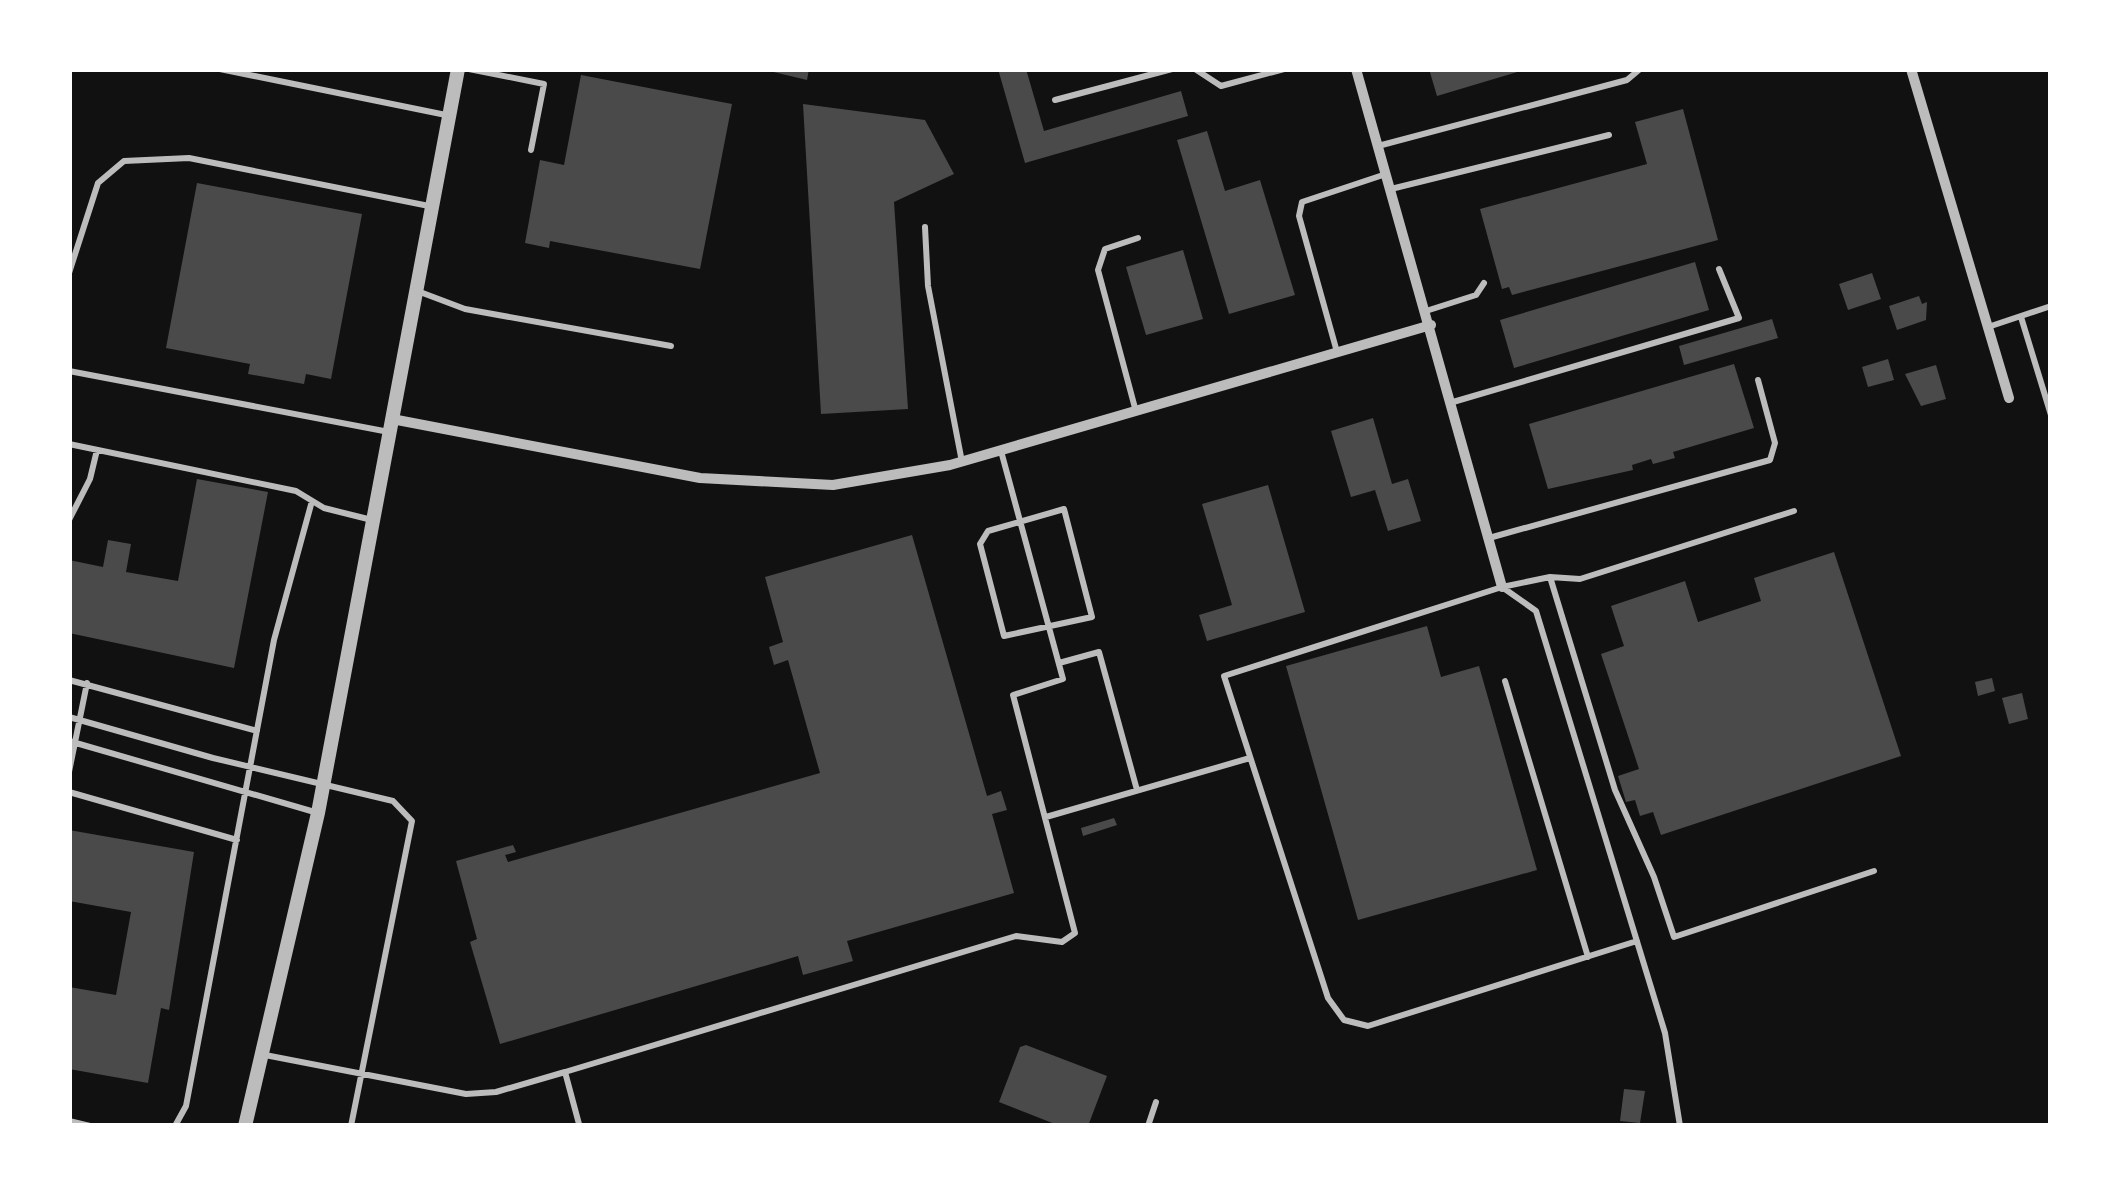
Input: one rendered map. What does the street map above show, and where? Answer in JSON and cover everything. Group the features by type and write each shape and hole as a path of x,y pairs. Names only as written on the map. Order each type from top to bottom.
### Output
{"street":[{"path":"245,1126 318,813 458,69"},
{"path":"1355,69 1502,587"},
{"path":"1911,69 2009,398"},
{"path":"390,426 752,484 833,485 962,462 1431,325"}],"lane":[{"path":"220,69 449,116"},
{"path":"469,69 544,84 531,149"},
{"path":"1055,100 1172,69"},
{"path":"1195,69 1221,86 1284,69"},
{"path":"1378,146 1627,80 1640,69"},
{"path":"1391,189 1609,135"},
{"path":"69,273 98,183 124,161 189,158 432,206"},
{"path":"1337,352 1298,216 1302,202 1387,173"},
{"path":"925,226 928,286 962,462"},
{"path":"1136,412 1098,270 1106,249 1138,238"},
{"path":"1453,402 1738,318 1719,269"},
{"path":"1426,311 1476,295 1484,284"},
{"path":"416,291 465,309 670,346"},
{"path":"1988,326 2051,306"},
{"path":"2021,317 2051,415"},
{"path":"69,371 390,426"},
{"path":"1490,538 1770,460 1775,442 1758,380"},
{"path":"69,444 296,491 312,501 372,520"},
{"path":"69,520 90,479 97,450"},
{"path":"265,1055 466,1094 496,1092 1016,937 1062,942 1075,933 1013,694 1063,679 1001,451"},
{"path":"175,1126 186,1106 274,640 312,501"},
{"path":"1064,509 1092,616 1004,637 980,544 988,531 1020,521 1064,509"},
{"path":"1637,941 1369,1026 1344,1020 1328,998 1224,676 1502,587 1550,578 1580,579 1794,511"},
{"path":"1550,578 1615,790 1654,877 1674,938 1874,871"},
{"path":"1502,587 1536,611 1665,1033 1680,1126"},
{"path":"1058,663 1099,652 1137,790"},
{"path":"69,680 257,731"},
{"path":"1505,680 1588,956"},
{"path":"69,772 87,683"},
{"path":"69,716 251,768 393,801 412,821 351,1126"},
{"path":"72,742 318,813"},
{"path":"1045,818 1250,758"},
{"path":"69,792 237,840"},
{"path":"565,1072 579,1124 573,1126"},
{"path":"1148,1126 1156,1102"},
{"path":"69,1120 90,1126"}],"building":[{"path":"761,69 809,69 807,80"},
{"path":"998,69 1026,69 1044,131 1181,91 1188,116 1025,163"},
{"path":"1429,69 1524,69 1524,70 1437,96"},
{"path":"581,75 732,104 700,269 550,241 549,248 525,243 540,160 564,165"},
{"path":"803,104 925,120 954,174 894,202 908,409 821,414"},
{"path":"1683,109 1718,240 1512,295 1509,287 1502,289 1480,209 1647,164 1635,122"},
{"path":"1207,131 1225,191 1260,180 1295,295 1229,314 1177,140"},
{"path":"197,183 362,214 331,379 306,374 304,384 248,374 250,364 166,348"},
{"path":"1183,250 1203,319 1146,335 1126,267"},
{"path":"1695,262 1709,310 1514,368 1500,320"},
{"path":"1872,273 1881,299 1848,310 1839,284"},
{"path":"1919,296 1922,304 1927,302 1926,320 1897,330 1889,306"},
{"path":"1772,319 1778,338 1684,365 1679,346"},
{"path":"1888,359 1894,380 1868,387 1862,367"},
{"path":"1734,364 1754,428 1673,452 1675,458 1653,464 1651,459 1632,465 1633,470 1548,489 1529,424"},
{"path":"1936,365 1946,399 1921,406 1905,374"},
{"path":"1373,418 1392,484 1408,479 1421,521 1388,531 1375,490 1351,497 1331,431"},
{"path":"197,479 268,492 234,668 69,633 69,560 103,567 108,540 131,544 126,572 178,581"},
{"path":"1268,485 1305,612 1207,641 1199,615 1232,605 1202,504"},
{"path":"912,535 987,796 1001,791 1007,810 992,814 1014,893 847,941 853,961 803,975 798,956 500,1044 470,942 477,939 456,861 513,845 516,852 505,855 508,862 820,773 788,660 774,665 769,647 783,642 765,577"},
{"path":"1834,552 1901,756 1661,835 1653,812 1640,816 1635,800 1626,802 1618,776 1639,769 1601,654 1624,646 1611,606 1685,581 1698,622 1761,601 1754,578"},
{"path":"1427,626 1441,677 1479,666 1537,870 1358,920 1286,666"},
{"path":"1992,678 1995,691 1978,696 1975,682"},
{"path":"2022,693 2028,719 2009,724 2002,698"},
{"path":"1114,818 1117,825 1083,836 1081,828"},
{"path":"69,830 194,852 169,1010 161,1008 148,1083 69,1069 69,987 116,995 131,912 69,901"},
{"path":"1026,1045 1107,1076 1088,1126 1060,1126 999,1102 1020,1047"},
{"path":"1624,1089 1645,1091 1640,1123 1620,1121"}]}
